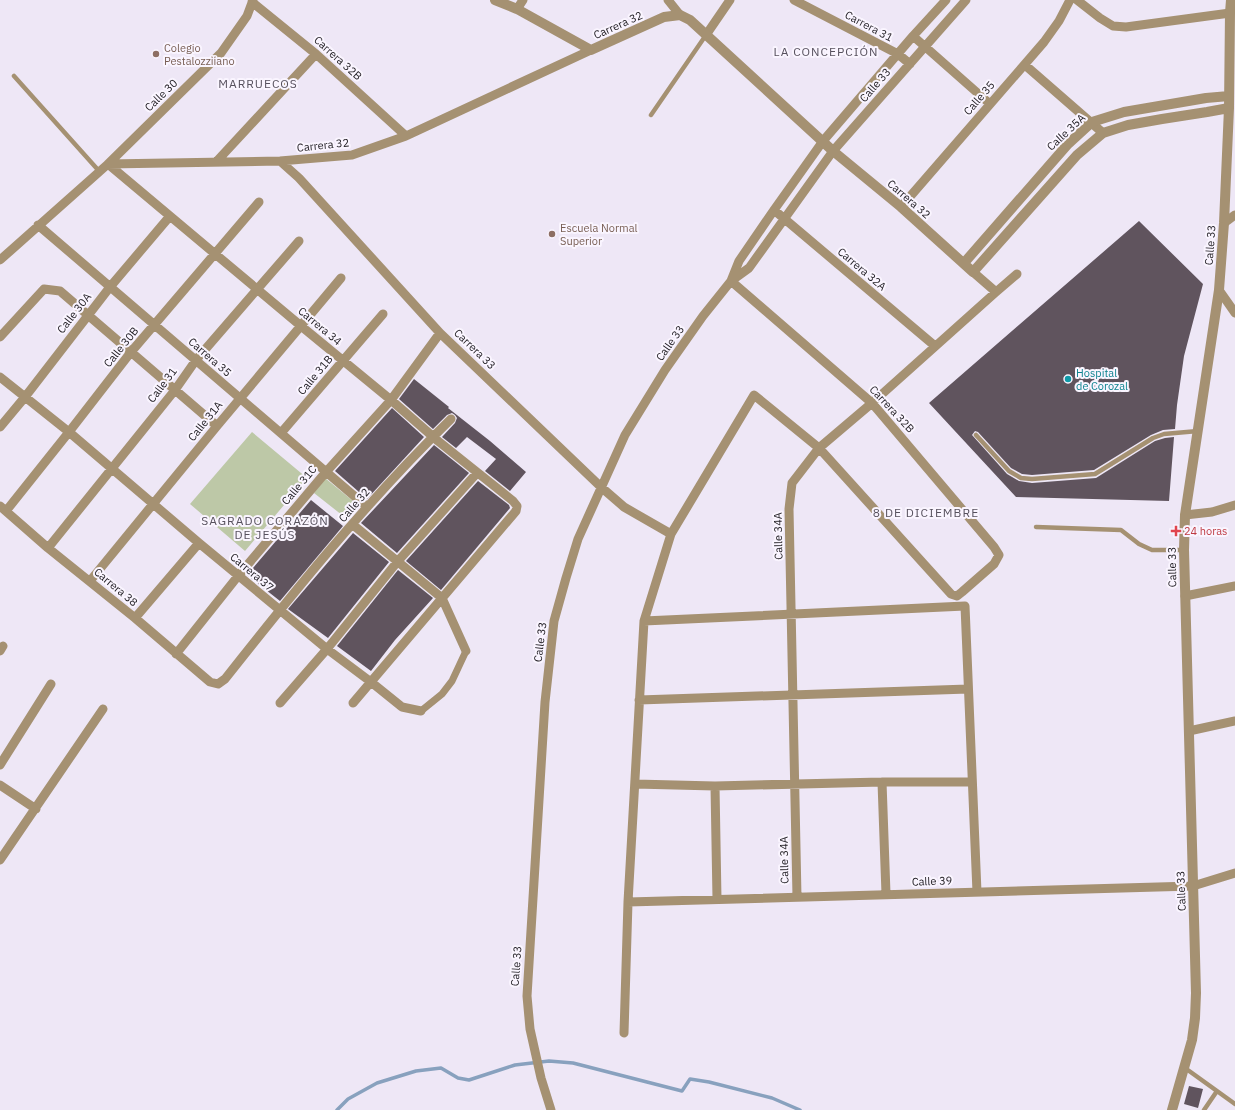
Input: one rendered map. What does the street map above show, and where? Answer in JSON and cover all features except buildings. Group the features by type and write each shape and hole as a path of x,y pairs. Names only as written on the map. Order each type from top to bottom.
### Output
{"street":[{"path":"495,0 517,9 591,50"},
{"path":"517,9 523,0"},
{"name":"Carrera 32","path":"668,0 680,15 690,20 834,151 901,207 996,292"},
{"path":"706,35 730,0"},
{"name":"Carrera 31","path":"794,0 898,54 910,64"},
{"name":"Calle 33","path":"731,281 739,262 823,141 946,0"},
{"name":"Calle 33","path":"551,1110 541,1078 530,1030 527,996 544,702 554,621 578,539 625,435 665,370 703,316 731,281 749,268 834,151 966,0"},
{"name":"Calle 35","path":"901,207 1044,42 1059,21 1070,0"},
{"path":"1077,0 1113,26 1126,27 1230,13"},
{"name":"Calle 33","path":"1172,1110 1192,1040 1196,993 1185,596 1185,516 1219,290 1232,108 1229,96 1231,0"},
{"name":"Carrera 32B","path":"252,1 316,54 406,136"},
{"name":"Calle 30","path":"108,164 221,53 247,16 252,1"},
{"name":"Carrera 32","path":"108,164 280,162 352,155 406,136 664,17 680,15"},
{"path":"914,36 990,104"},
{"path":"217,162 316,54"},
{"path":"1025,65 1104,133"},
{"name":"Calle 35A","path":"964,263 1068,144 1092,122 1124,112 1206,98 1229,96"},
{"path":"973,272 1077,155 1104,133 1128,125 1232,108"},
{"name":"Carrera 33","path":"280,162 299,178 440,333 601,487 624,507 671,534"},
{"path":"0,260 108,164"},
{"name":"Carrera 34","path":"108,164 517,506 516,511 442,598"},
{"name":"Calle 30B","path":"3,508 69,432 131,352 259,202"},
{"name":"Carrera 32A","path":"774,210 935,346"},
{"path":"1224,223 1235,215"},
{"name":"Calle 30A","path":"0,428 25,398 110,287 170,216"},
{"name":"Carrera 35","path":"38,225 367,507"},
{"name":"Calle 31","path":"48,548 174,390 196,360 299,241"},
{"name":"Calle 34A","path":"797,897 789,509 792,483 819,448 1017,274"},
{"name":"Calle 31A","path":"90,581 240,398 341,278"},
{"name":"Carrera 32B","path":"731,281 872,403 994,546 999,555 994,564 957,596 951,594 819,448"},
{"path":"0,337 44,289 60,291 217,426"},
{"path":"1219,290 1235,313"},
{"name":"Calle 31B","path":"281,433 383,314"},
{"name":"Calle 31C","path":"176,654 238,576 326,472 391,400 440,333"},
{"name":"Carrera 37","path":"0,377 69,432 326,649 402,707 421,711"},
{"path":"624,1032 628,902 644,621 671,534 754,395 819,448"},
{"name":"Calle 32","path":"218,684 225,679 352,524 433,436 451,419"},
{"path":"280,703 398,561 478,473"},
{"path":"1185,516 1212,512 1235,505"},
{"name":"Carrera 38","path":"3,508 48,548 135,618 210,682 218,684"},
{"path":"352,524 442,598 466,651 452,680 442,694 421,711"},
{"path":"135,618 199,543"},
{"path":"1185,596 1235,586"},
{"path":"353,703 442,598"},
{"path":"644,621 965,606 977,892"},
{"path":"0,765 51,684"},
{"path":"639,700 968,689"},
{"path":"0,860 103,708"},
{"path":"1189,731 1235,721"},
{"path":"634,784 714,786 882,782 972,782"},
{"path":"882,782 886,894"},
{"path":"0,785 36,808"},
{"path":"714,786 717,899"},
{"name":"Calle 39","path":"628,902 1193,886 1235,873"}],"lane":[{"path":"651,116 706,35"},
{"path":"14,76 99,171"},
{"path":"976,435 1010,471 1020,478 1032,479 1095,474 1153,438 1164,434 1198,430"},
{"path":"1036,527 1121,530 1139,544 1152,550 1184,550"},
{"path":"1184,1067 1235,1104"},
{"path":"1204,1110 1217,1091"}],"green space":[{"path":"252,432 307,478 245,551 190,504"},
{"path":"325,478 359,506 347,519 314,493"}],"waterway":[{"path":"337,1110 348,1099 377,1083 416,1071 441,1068 458,1078 469,1080 515,1065 549,1061 573,1063 682,1091 690,1079 709,1082 772,1098 800,1110"}],"place":[{"name":"Colegio Pestalozziiano","path":"156,54"},
{"name":"Escuela Normal Superior","path":"552,234"},
{"name":"Hospital de Corozal","path":"1068,379"},
{"name":"24 horas","path":"1176,531"}],"district":[{"name":"LA CONCEPCIÓN","path":"826,51"},
{"name":"MARRUECOS","path":"258,83"},
{"name":"8 DE DICIEMBRE","path":"926,512"},
{"name":"SAGRADO CORAZÓN DE JESÚS","path":"265,527"}]}
